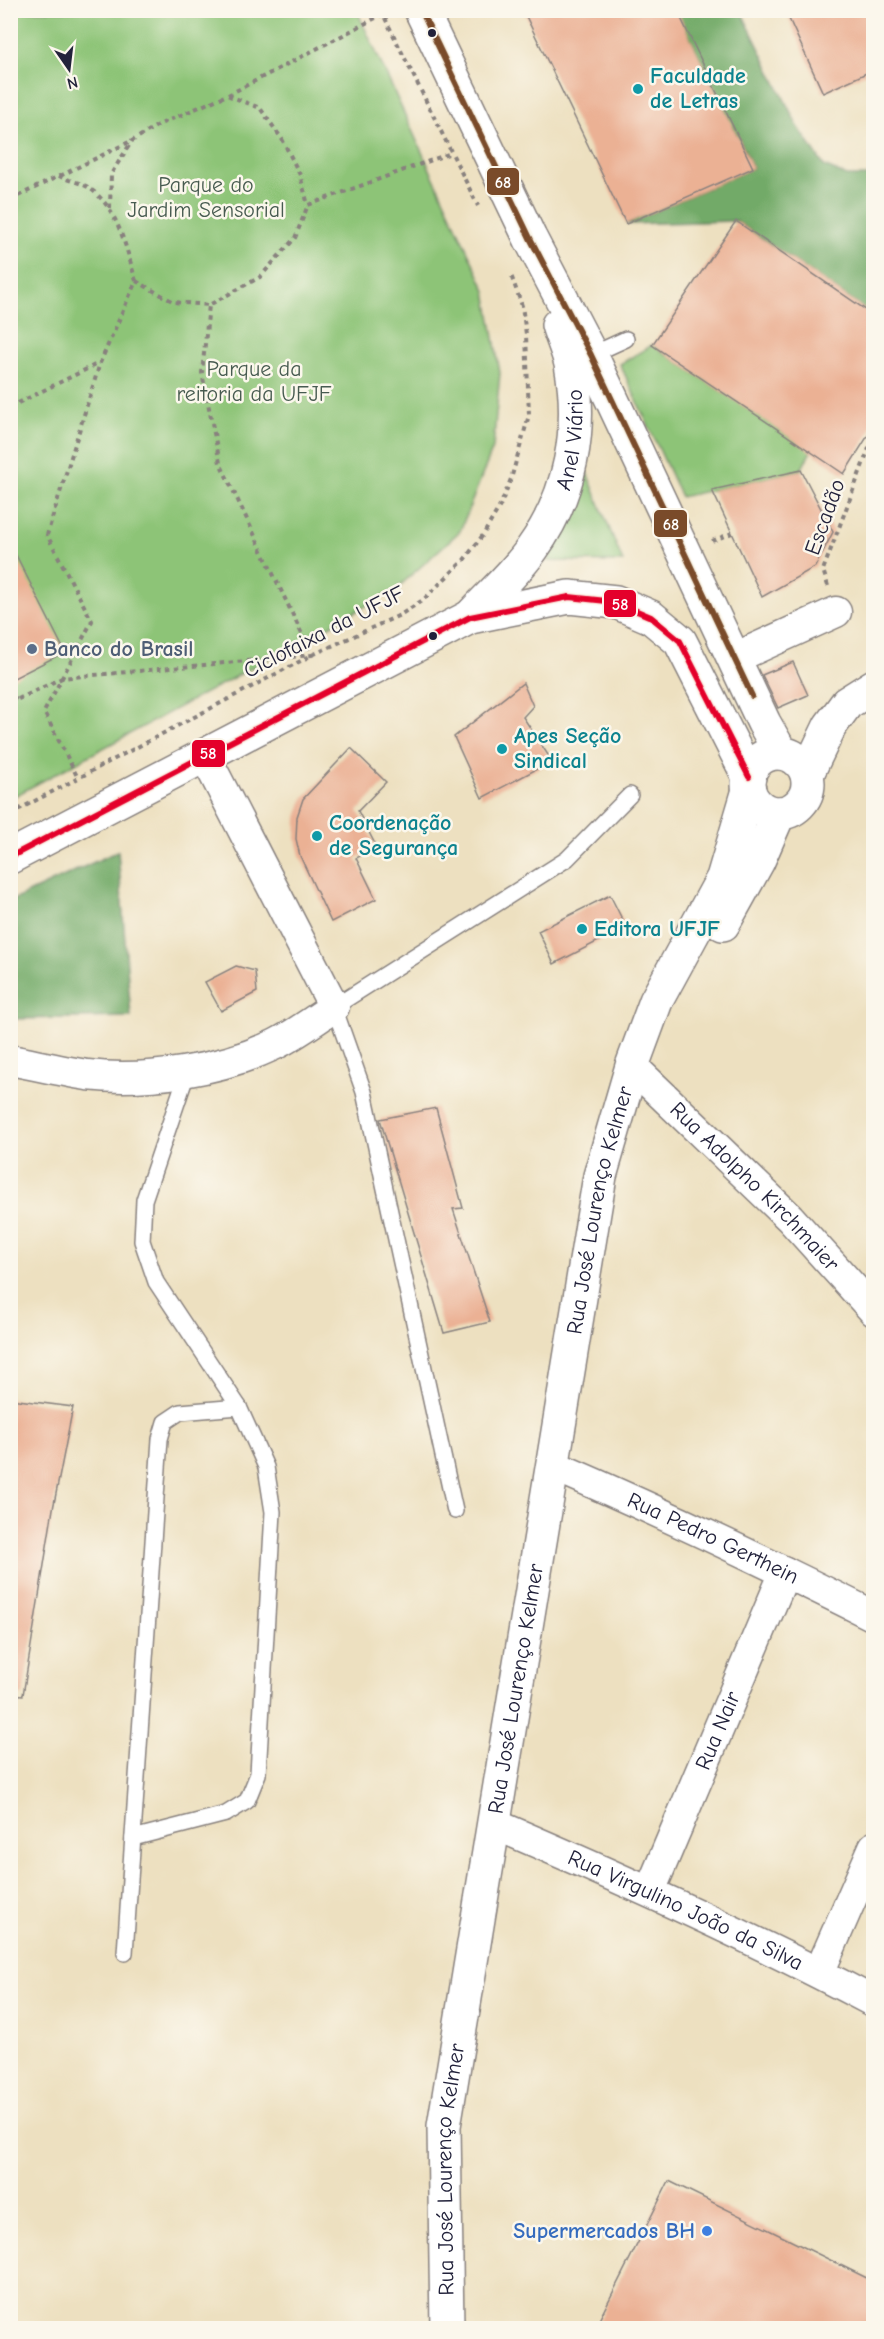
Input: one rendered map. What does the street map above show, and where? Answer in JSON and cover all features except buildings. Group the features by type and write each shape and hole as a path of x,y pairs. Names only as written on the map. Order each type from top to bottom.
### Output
{"main road":[{"name":"Anel Viário","path":"421,10 530,238 591,355 764,723 794,761"},
{"name":"Anel Viário","path":"470,617 532,550 554,514 575,442 576,411 570,363 530,238"},
{"name":"Anel Viário","path":"10,857 470,617 569,597 616,602 651,617 680,641 749,783"},
{"path":"749,783 751,796 760,806 778,813 792,809 803,800 808,787 794,761 830,726 847,704 873,686"},
{"name":"Rua José Lourenço Kelmer","path":"447,2328 444,2126 600,1176 635,1060 656,1001 723,878 749,783 759,759 773,753 794,761"},
{"name":"Rua José Lourenço Kelmer","path":"635,1060 675,1010 758,861 778,813"}],"street":[{"path":"750,651 836,612"},
{"path":"10,1060 88,1075 145,1077 188,1070 246,1057 267,1048 302,1029 334,1007 205,756"},
{"name":"Rua Adolpho Kirchmaier","path":"635,1060 790,1218 873,1311"},
{"name":"Rua Pedro Gerthein","path":"552,1465 630,1499 873,1616"},
{"name":"Rua Nair","path":"650,1890 785,1572"},
{"name":"Rua Virgulino João da Silva","path":"494,1824 650,1890 873,2002"},
{"path":"819,1973 873,1846"}],"lane":[{"path":"591,355 626,339"},
{"path":"455,1511 364,1092 334,1007 567,859 630,795"},
{"path":"133,1838 225,1814 247,1801 258,1774 273,1512 266,1467 239,1407 156,1282 142,1241 144,1200 188,1070"},
{"path":"125,1953 160,1439 165,1422 180,1412 239,1407"}],"path":[{"path":"10,200 132,141 158,125 227,95 391,10"},
{"path":"382,13 483,217"},
{"path":"136,282 174,302 208,304 260,277 295,238 308,205 300,175 282,139 260,108 227,95"},
{"path":"78,778 44,712 92,621 47,535 100,363 136,282 110,209 111,174 132,141"},
{"path":"308,205 451,153"},
{"path":"59,176 86,187 110,209"},
{"name":"Ciclofaixa da UFJF","path":"10,814 312,655 400,615 423,600 464,560 483,535 500,506 511,479 529,415 526,334 522,306 508,268"},
{"path":"10,704 62,678 312,655 220,463 202,373 208,304"},
{"path":"10,407 100,363"},
{"name":"Escadão","path":"836,612 823,570 873,435"},
{"path":"703,545 732,533"},
{"path":"10,690 16,700"}],"green space":[{"name":"Parque da reitoria da UFJF","path":"11,11 357,11 486,291 500,373 493,448 460,531 394,591 11,798"},
{"path":"677,11 741,11 797,125 824,166 847,176 873,176 873,315 736,221 626,224 753,168"},
{"path":"652,345 811,451 801,470 681,497 620,364"},
{"path":"587,473 623,562 547,561"},
{"path":"118,851 131,1017 11,1019 11,901"}],"transit line":[{"name":"68","path":"421,10 530,238 591,355 752,696"},
{"name":"58","path":"10,857 470,617 569,597 616,602 651,617 680,641 749,777"}],"place":[{"name":"Faculdade de Letras","path":"638,89"},
{"name":"Banco do Brasil","path":"32,649"},
{"name":"Apes Seção Sindical","path":"502,749"},
{"name":"Coordenação de Segurança","path":"317,836"},
{"name":"Editora UFJF","path":"582,929"},
{"name":"Supermercados BH","path":"707,2231"}],"park label":[{"name":"Parque do Jardim Sensorial","path":"206,198"}]}
